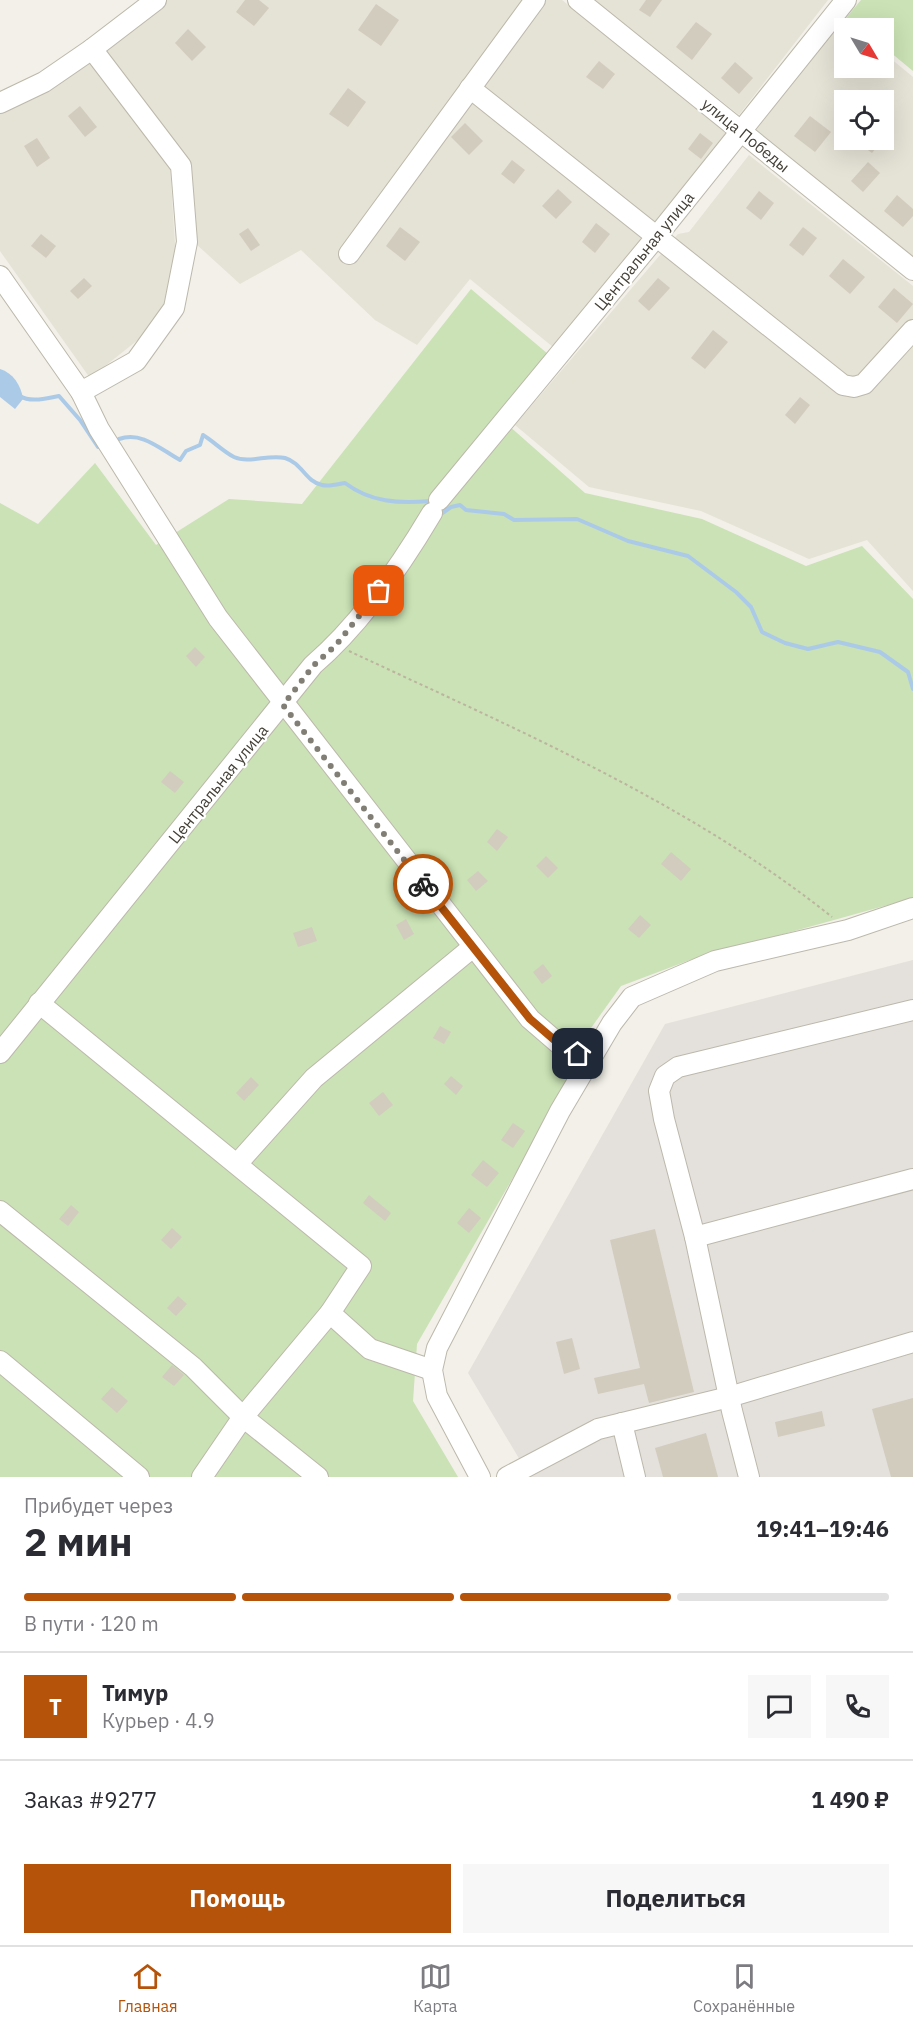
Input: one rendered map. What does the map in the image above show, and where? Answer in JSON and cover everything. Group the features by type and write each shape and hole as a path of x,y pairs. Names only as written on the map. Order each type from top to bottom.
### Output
{"street":[{"path":"0,103 44,82 156,0"},
{"path":"349,254 535,0"},
{"name":"улица Победы","path":"578,0 913,270"},
{"name":"Центральная улица","path":"0,1053 314,665 336,645 407,556 435,507 846,0"},
{"path":"81,392 136,361 174,308 187,242 182,166 92,49"},
{"path":"470,88 843,386 854,387 864,384 913,330"},
{"path":"0,276 81,392 99,429 218,618 283,705 530,1019 566,1050 590,1058"},
{"path":"480,1477 437,1396 432,1370 437,1348 560,1111 612,1023 632,997 715,961 848,930 913,908"},
{"path":"237,1164 314,1078 472,947"},
{"path":"39,1003 361,1266 330,1313 243,1417 202,1477"},
{"path":"749,1477 659,1090 665,1077 678,1067 913,1010"},
{"path":"695,1237 913,1179"},
{"path":"0,1211 193,1367 243,1417 318,1477"},
{"path":"330,1313 370,1349 432,1370"},
{"path":"507,1477 598,1429 729,1397 913,1342"},
{"path":"0,1362 139,1477"},
{"path":"622,1422 635,1477"}],"path":[{"path":"336,645 561,751 664,806 728,843 798,889 848,930"}],"shaded area":[{"path":"166,0 562,0 727,132 553,347 470,279 417,345 375,320 301,250 240,284 195,243 190,165 103,54"},
{"path":"594,0 828,0 739,115"},
{"path":"834,29 834,78 894,78 894,61 913,77 913,259 754,130"},
{"path":"89,55 170,165 176,260 170,296 144,335 90,378 0,251 0,107"},
{"path":"749,155 913,286 913,591 867,540 809,559 701,511 589,487 515,425 678,234 689,232"},
{"path":"913,960 913,1477 530,1477 468,1373 665,1024"}],"green space":[{"path":"861,0 913,0 913,71 894,55 894,18 846,18"},
{"path":"471,289 548,354 499,417 585,493 702,519 806,566 862,546 913,599 913,898 690,960 621,986 591,1028 571,1077 417,1344 413,1401 458,1477 0,1477 0,503 38,524 95,463 156,545 229,499 302,504"}],"water":[{"path":"0,369 16,380 20,389 23,399 15,409 0,397"}],"building":[{"path":"245,0 259,0 269,8 254,26 236,12"},
{"path":"646,0 662,0 650,17 639,10"},
{"path":"376,4 399,20 381,46 358,30"},
{"path":"696,22 712,34 692,60 676,47"},
{"path":"188,29 206,47 192,61 175,43"},
{"path":"599,61 615,74 603,89 586,77"},
{"path":"735,62 753,78 739,94 721,78"},
{"path":"348,88 366,102 348,127 329,114"},
{"path":"80,106 97,127 85,137 68,116"},
{"path":"810,116 831,132 815,152 794,136"},
{"path":"465,123 483,141 469,155 451,137"},
{"path":"700,133 713,143 701,159 688,149"},
{"path":"37,138 50,158 37,167 24,146"},
{"path":"512,160 525,170 514,184 501,174"},
{"path":"868,162 880,173 863,192 851,181"},
{"path":"558,189 572,202 556,219 542,206"},
{"path":"759,191 774,203 761,220 746,208"},
{"path":"897,195 913,209 913,216 903,227 884,211"},
{"path":"596,223 610,234 595,253 582,242"},
{"path":"400,227 420,242 405,261 386,246"},
{"path":"803,227 817,238 803,256 789,245"},
{"path":"248,228 260,245 251,251 239,234"},
{"path":"41,234 56,246 46,258 31,246"},
{"path":"843,259 865,277 850,294 829,276"},
{"path":"84,278 92,286 78,299 70,291"},
{"path":"658,278 670,288 649,311 638,301"},
{"path":"894,288 913,304 897,323 878,307"},
{"path":"713,330 728,342 705,369 691,358"},
{"path":"800,397 810,405 795,424 785,415"},
{"path":"195,647 205,657 196,667 186,656"},
{"path":"170,771 184,782 175,793 161,782"},
{"path":"497,829 508,837 497,851 487,842"},
{"path":"671,852 691,869 681,881 661,864"},
{"path":"546,856 558,868 548,878 536,866"},
{"path":"478,871 488,881 476,891 467,880"},
{"path":"640,915 651,925 639,938 628,929"},
{"path":"406,919 414,934 404,940 396,925"},
{"path":"312,927 317,941 298,947 293,933"},
{"path":"543,964 552,976 542,984 533,972"},
{"path":"440,1026 451,1032 444,1044 433,1038"},
{"path":"451,1076 463,1086 456,1095 444,1084"},
{"path":"251,1077 259,1085 244,1101 236,1093"},
{"path":"383,1092 393,1105 379,1116 369,1103"},
{"path":"513,1123 525,1131 513,1148 501,1140"},
{"path":"483,1160 499,1173 487,1187 471,1175"},
{"path":"369,1195 391,1213 385,1221 363,1203"},
{"path":"71,1205 79,1212 68,1226 59,1219"},
{"path":"469,1208 481,1218 469,1233 457,1223"},
{"path":"172,1228 182,1237 171,1249 161,1240"},
{"path":"655,1229 694,1392 649,1403 644,1384 598,1394 594,1378 640,1368 610,1240"},
{"path":"178,1296 187,1304 176,1316 167,1308"},
{"path":"572,1338 580,1369 564,1374 556,1342"},
{"path":"172,1365 184,1375 174,1386 162,1377"},
{"path":"112,1387 128,1401 117,1413 101,1399"},
{"path":"913,1398 913,1477 891,1477 872,1409"},
{"path":"822,1411 825,1426 778,1437 775,1422"},
{"path":"706,1433 718,1477 663,1477 655,1448"}],"waterway":[{"path":"20,396 34,400 59,396 80,420 98,447"},
{"path":"119,439 127,437 143,439 180,460 186,451 200,445 203,435 230,455 240,459 279,457 291,460 312,480 322,485 345,483 364,494 396,502 430,501"},
{"path":"439,511 441,514 451,507 460,505 466,510 504,514 514,520 577,519 628,541 688,556 736,592 751,607 762,632 785,643 808,649 838,642 880,652 908,672 913,689"}],"way so far":[{"path":"379,591 336,645 314,665 283,705 423,884"}],"route":[{"path":"423,884 530,1019 566,1050 578,1054"}]}
